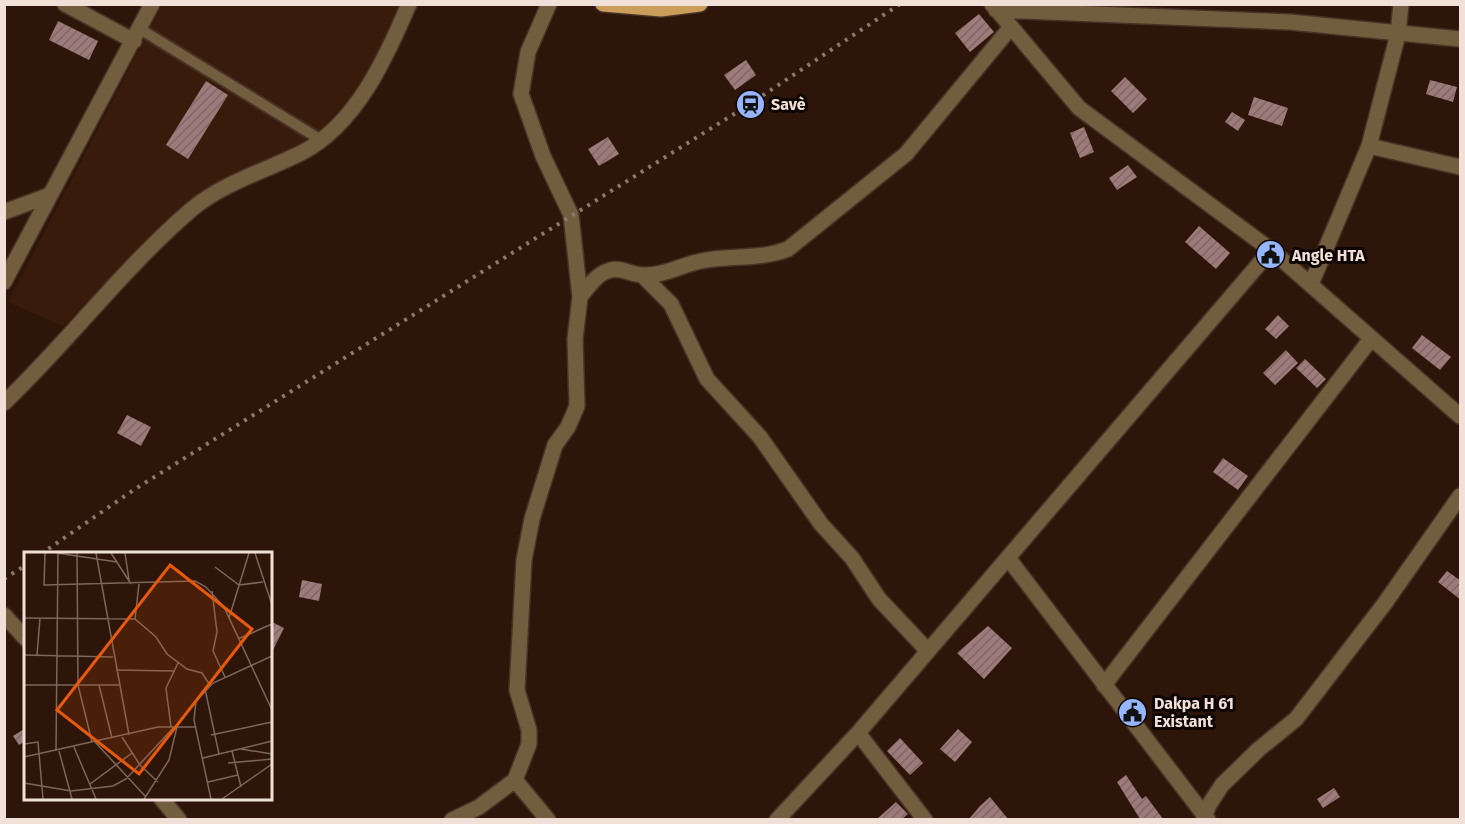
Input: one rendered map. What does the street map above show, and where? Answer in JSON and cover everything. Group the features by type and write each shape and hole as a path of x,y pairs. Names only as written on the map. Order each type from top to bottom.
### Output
{"main road":[{"path":"603,5 661,9 700,4"}],"street":[{"path":"65,4 137,35 321,140"},
{"path":"4,282 152,4"},
{"path":"4,403 86,315 194,208 227,187 303,152 321,140 358,100 379,72 409,4"},
{"path":"452,819 479,807 514,780 529,744 529,730 517,690 524,560 532,519 555,445 568,428 577,406 576,339 580,297 571,214 543,156 521,94 528,51 549,4"},
{"path":"1311,284 1370,146 1398,34 1401,4"},
{"path":"994,7 1290,22 1461,39"},
{"path":"994,7 1079,108 1271,250 1461,416"},
{"path":"580,297 603,272 614,269 642,275 673,270 702,261 775,254 788,249 906,154 1011,27"},
{"path":"1370,146 1461,167"},
{"path":"4,212 50,195"},
{"path":"777,819 858,733 1271,250"},
{"path":"642,275 671,304 706,380 760,437 821,524 852,558 879,599 928,651"},
{"path":"1104,685 1371,339"},
{"path":"1206,819 1209,805 1222,785 1259,749 1296,719 1385,603 1461,496"},
{"path":"1008,558 1206,819"},
{"path":"4,615 24,637"},
{"path":"858,733 925,819"},
{"path":"514,780 548,819"},
{"path":"163,800 179,819"}],"shaded area":[{"path":"162,5 401,5 381,50 362,83 323,128 289,152 197,195 169,218 63,326 8,302"}],"building":[{"path":"979,14 994,32 970,52 955,33"},
{"path":"58,21 98,41 89,60 49,40"},
{"path":"746,60 756,75 735,90 724,75"},
{"path":"1125,77 1147,99 1133,113 1111,91"},
{"path":"1430,80 1457,87 1453,102 1426,94"},
{"path":"206,81 228,95 188,159 166,145"},
{"path":"1254,97 1288,108 1282,126 1248,115"},
{"path":"1232,112 1245,120 1238,131 1225,122"},
{"path":"1084,127 1094,152 1080,158 1070,133"},
{"path":"608,137 619,154 599,166 588,149"},
{"path":"1128,165 1137,177 1117,190 1109,178"},
{"path":"1199,226 1230,253 1216,269 1185,242"},
{"path":"1278,315 1289,326 1276,339 1265,329"},
{"path":"1422,335 1451,357 1440,370 1412,348"},
{"path":"1286,350 1298,363 1275,385 1263,373"},
{"path":"1305,359 1326,379 1317,388 1296,368"},
{"path":"127,415 151,427 141,446 117,433"},
{"path":"1223,458 1248,476 1238,490 1213,472"},
{"path":"1447,571 1461,581 1461,600 1438,582"},
{"path":"302,580 322,584 319,601 299,597"},
{"path":"272,622 284,628 272,652"},
{"path":"988,626 1012,648 984,679 957,653"},
{"path":"24,729 24,742 19,745 13,736"},
{"path":"958,729 972,742 955,762 940,749"},
{"path":"900,738 923,763 910,775 887,751"},
{"path":"1126,775 1142,799 1146,796 1163,819 1140,819 1117,782"},
{"path":"1334,788 1340,797 1323,808 1317,799"},
{"path":"990,797 1008,819 969,819 980,806"},
{"path":"896,802 908,814 902,819 877,819"}],"railway":[{"path":"44,552 132,491 750,104 900,4"},
{"path":"4,579 24,566"}],"place":[{"name":"Savè","path":"750,104"},
{"name":"Angle HTA","path":"1271,255"},
{"name":"Dakpa H 61 Existant","path":"1133,712"}]}
